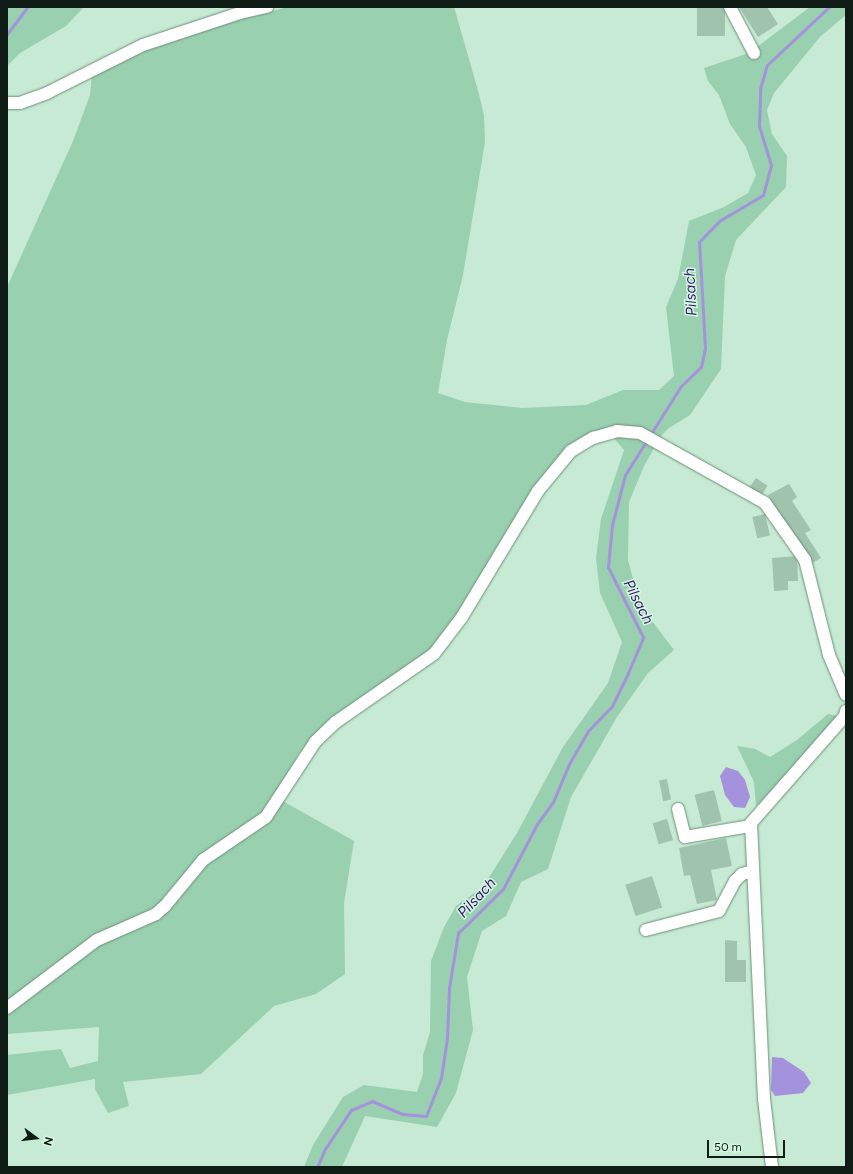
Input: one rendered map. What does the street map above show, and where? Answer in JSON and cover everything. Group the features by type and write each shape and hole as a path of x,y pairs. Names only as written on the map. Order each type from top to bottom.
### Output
{"street":[{"path":"7,103 20,103 47,93 143,45 240,13 267,7"},
{"path":"730,7 754,53"},
{"path":"7,1008 97,940 156,914 165,906 207,857 266,817 315,742 336,722 418,667 447,639 538,491 571,451 592,438 617,430 640,432 765,503 805,560 829,655 846,695"},
{"path":"678,808 685,837 751,826 845,716 846,711"},
{"path":"751,826 764,1099 772,1167"},
{"path":"646,930 719,911 735,881 742,874 753,871"}],"green space":[{"path":"7,7 84,7 66,26 20,53 7,66"},
{"path":"288,7 454,7 479,94 484,116 485,142 463,275 447,340 438,393 465,402 522,408 586,405 623,390 659,390 674,376 666,307 678,279 689,221 724,207 748,193 756,175 746,147 730,124 719,95 708,81 704,68 749,53 810,7 846,7 846,15 820,37 774,93 767,110 772,134 787,156 786,187 736,240 725,276 721,369 690,415 669,428 661,436 644,466 629,502 628,560 640,605 674,650 648,673 617,717 571,797 548,869 521,882 506,916 482,931 467,977 473,1030 456,1093 437,1127 365,1116 342,1167 304,1167 313,1145 343,1097 364,1085 417,1092 423,1074 423,1055 430,1032 431,961 444,927 456,906 483,887 517,833 563,747 608,683 622,642 600,593 596,558 601,519 624,450 606,429 590,433 572,445 444,637 430,652 342,711 318,731 299,753 285,778 279,799 354,841 344,903 345,974 316,994 274,1006 201,1074 123,1082 129,1106 108,1113 95,1089 95,1079 7,1095 7,1055 61,1049 70,1068 98,1061 99,1027 7,1034 7,287 73,141 90,95 92,75 145,49 192,32"},
{"path":"828,714 838,716 777,786 756,806 754,782 737,746 755,749 770,757 797,740"}],"shaded area":[{"path":"726,767 738,771 745,780 750,797 745,808 734,807 725,795 720,776"},
{"path":"772,1057 783,1058 804,1072 811,1083 803,1093 775,1096 771,1090"}],"building":[{"path":"697,7 725,7 725,36 697,36"},
{"path":"739,7 767,7 778,24 758,37"},
{"path":"756,478 768,486 760,497 748,490"},
{"path":"789,484 797,497 792,501 811,530 805,533 821,558 811,564 768,495"},
{"path":"765,514 770,535 757,538 752,517"},
{"path":"797,556 798,581 788,581 788,590 774,591 772,558"},
{"path":"667,779 671,800 663,801 659,781"},
{"path":"714,790 722,821 702,826 695,795"},
{"path":"667,819 673,840 659,844 653,823"},
{"path":"726,838 732,866 711,870 717,900 697,904 690,875 684,876 679,848"},
{"path":"652,876 662,907 636,916 625,885"},
{"path":"725,940 737,941 737,960 746,960 746,982 725,982"}],"waterway":[{"path":"7,34 27,7"},
{"name":"Pilsach","path":"650,435 681,386 701,367 705,348 699,242 719,221 763,195 771,165 759,126 760,89 767,65 829,7"},
{"name":"Pilsach","path":"317,1167 325,1149 351,1110 372,1101 403,1114 426,1116 441,1078 447,1038 449,988 458,933 503,889 537,824 553,802 569,764 588,731 612,706 628,673 643,637 608,567 612,525 625,475 647,440"}]}
